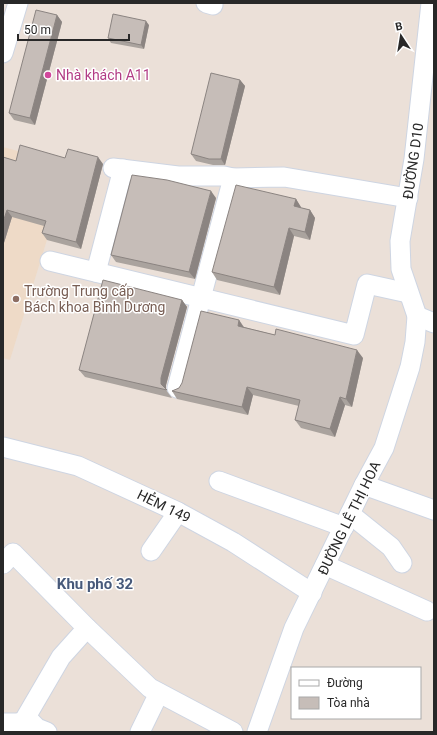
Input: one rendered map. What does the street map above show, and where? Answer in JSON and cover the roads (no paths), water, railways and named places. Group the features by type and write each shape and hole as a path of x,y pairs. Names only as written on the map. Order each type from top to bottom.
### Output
{"street":[{"path":"3,53 18,3"},
{"path":"206,3 213,5 213,3"},
{"name":"ĐƯỜNG D10","path":"425,320 408,293 401,269 399,253 414,159 432,10"},
{"path":"96,272 118,168 152,174 224,176 233,178 284,177 408,198"},
{"path":"177,388 233,178"},
{"path":"50,261 354,335 366,284 408,293"},
{"name":"ĐƯỜNG LÊ THỊ HOA","path":"257,732 294,628 364,485 384,448 406,386 415,342 425,320"},
{"name":"HẺM 149","path":"3,447 78,466 178,512 233,542 312,593"},
{"path":"218,481 347,520 391,547 402,563"},
{"path":"364,485 434,510"},
{"path":"151,551 178,512"},
{"path":"3,564 13,552 87,628 150,688 233,732"},
{"path":"326,565 427,611"},
{"path":"47,732 37,728 26,717 61,657 87,628"},
{"path":"140,732 159,693"},
{"path":"3,723 30,721"}],"place":[{"name":"Nhà khách A11","path":"48,75"},
{"name":"Trường Trung cấp Bách khoa Bình Dương","path":"16,299"}],"district":[{"name":"Khu phố 32","path":"95,584"}]}
